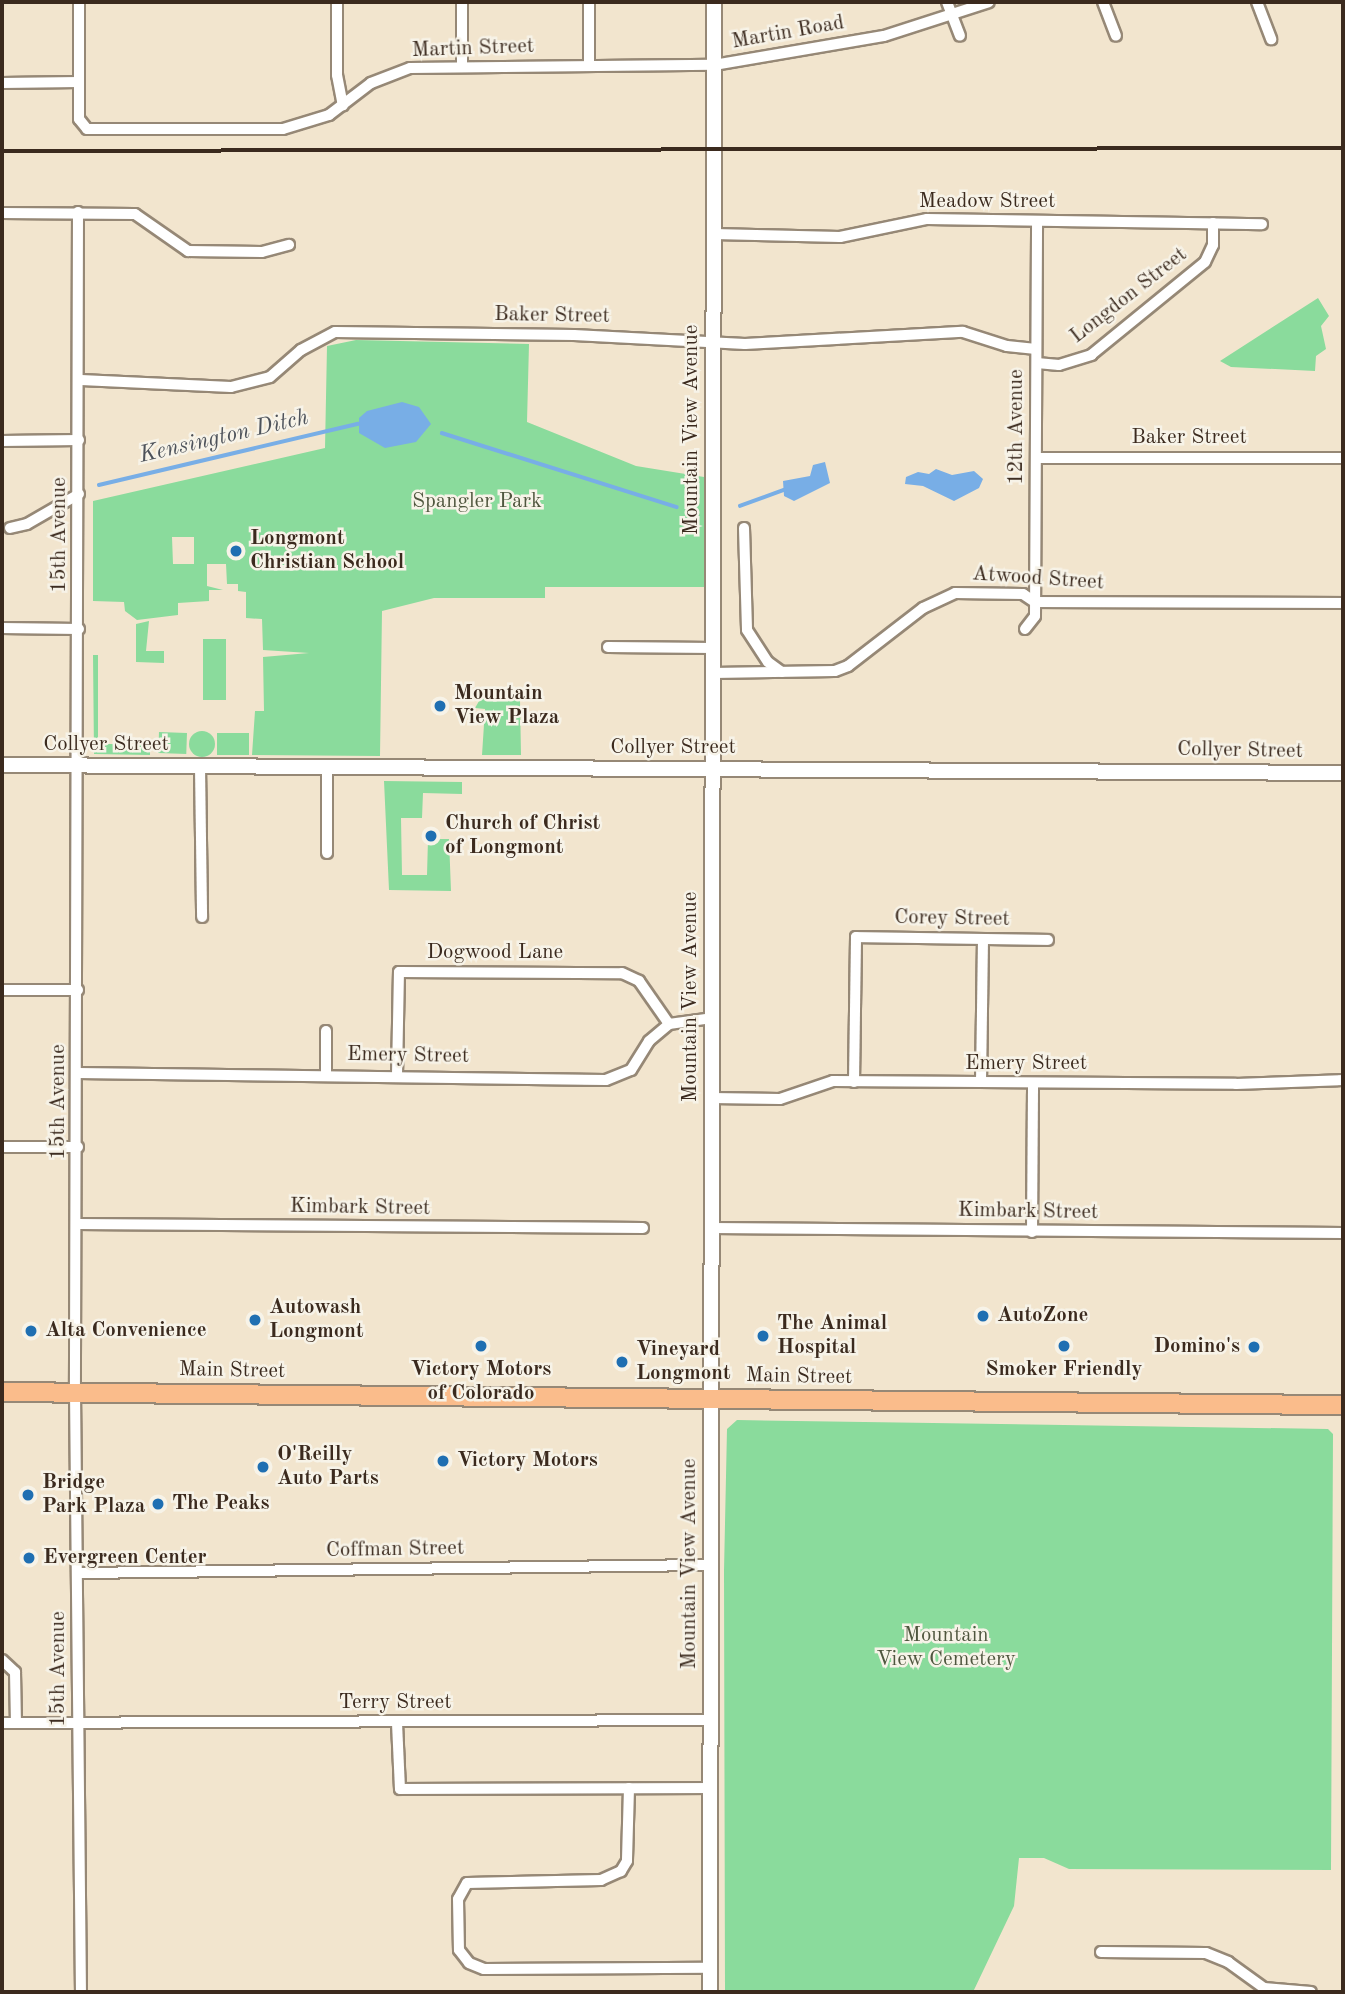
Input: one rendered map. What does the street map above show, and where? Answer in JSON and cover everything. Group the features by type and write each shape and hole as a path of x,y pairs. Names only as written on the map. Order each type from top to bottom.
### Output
{"highway":[{"name":"Main Street","path":"2,1392 1343,1405"}],"street":[{"path":"2,83 79,82 79,2"},
{"path":"337,2 337,75 342,105"},
{"path":"462,2 462,65"},
{"path":"589,2 589,66"},
{"name":"Mountain View Avenue","path":"710,1992 714,2"},
{"path":"947,2 960,36"},
{"name":"Martin Road","path":"714,65 884,36 953,16 989,2"},
{"path":"1103,2 1116,36"},
{"path":"1256,2 1271,39"},
{"name":"Martin Street","path":"79,82 83,126 283,129 307,125 390,73 462,65 714,65"},
{"name":"15th Avenue","path":"78,212 81,380 75,1392 79,1573 81,1992"},
{"path":"2,213 135,214 188,251 262,252 289,245"},
{"name":"Meadow Street","path":"714,234 840,237 927,219 1262,224"},
{"name":"12th Avenue","path":"1025,629 1035,616 1037,221"},
{"name":"Longdon Street","path":"1037,363 1059,365 1091,355 1205,262 1213,245 1213,223"},
{"name":"Baker Street","path":"81,380 230,387 270,377 301,350 335,332 713,340 745,344 962,332 1007,346 1036,349"},
{"path":"2,441 79,440"},
{"name":"Baker Street","path":"1036,458 1343,458"},
{"path":"10,528 27,524 79,494"},
{"path":"744,528 747,630 768,662 782,672"},
{"name":"Atwood Street","path":"713,673 835,671 848,666 923,608 955,593 1023,594 1035,602 1343,603"},
{"path":"2,628 79,629"},
{"path":"608,647 713,648"},
{"name":"Collyer Street","path":"2,765 1343,773"},
{"path":"327,766 327,853"},
{"path":"200,767 202,917"},
{"name":"Corey Street","path":"854,1082 856,937 1048,940"},
{"path":"981,1083 983,939"},
{"name":"Dogwood Lane","path":"397,1075 398,972 622,973 639,981 669,1024"},
{"path":"2,990 78,990"},
{"path":"669,1024 712,1018"},
{"name":"Emery Street","path":"78,1073 326,1074 606,1080 631,1070 649,1041 669,1024"},
{"path":"326,1031 326,1074"},
{"name":"Emery Street","path":"712,1098 780,1099 833,1082 1343,1080"},
{"path":"1032,1231 1033,1083"},
{"path":"2,1147 78,1147"},
{"name":"Kimbark Street","path":"77,1224 643,1228"},
{"name":"Kimbark Street","path":"712,1228 1343,1233"},
{"name":"Coffman Street","path":"79,1573 711,1565"},
{"path":"2,1660 15,1672 16,1723"},
{"name":"Terry Street","path":"2,1723 711,1720"},
{"path":"397,1723 400,1789 711,1788"},
{"path":"629,1788 627,1861 621,1871 601,1880 467,1883 458,1899 459,1950 468,1963 484,1969 710,1968"},
{"path":"1101,1952 1206,1953 1228,1962 1264,1988 1311,1992"}],"green space":[{"path":"1318,298 1329,316 1321,326 1326,349 1316,356 1315,371 1231,367 1220,361"},
{"name":"Spangler Park","path":"356,340 529,344 527,422 636,466 704,477 704,587 545,587 545,598 434,598 382,611 380,756 252,755 255,711 264,711 263,657 309,653 263,650 262,619 246,618 246,592 238,591 238,584 227,584 226,564 207,564 207,586 223,590 209,590 209,601 178,603 178,615 137,620 125,611 124,602 93,601 93,501 325,448 327,346","holes":["172,537 194,537 194,564 173,564"]},
{"path":"149,621 146,651 164,651 164,663 136,662 136,624"},
{"path":"203,639 226,639 226,700 203,700"},
{"path":"93,655 98,655 98,744 150,744 150,755 94,754"},
{"path":"486,689 510,689 520,700 521,755 482,755 485,709 475,708"},
{"path":"202,731 211,735 215,744 211,753 202,757 193,753 189,744 193,735"},
{"path":"159,732 187,733 186,754 158,753"},
{"path":"217,733 249,733 249,755 217,755"},
{"path":"384,781 462,782 462,794 423,793 422,818 401,818 402,875 427,875 428,839 449,839 451,891 389,890"},
{"name":"Mountain View Cemetery","path":"737,1420 1328,1429 1333,1434 1331,1870 1069,1869 1044,1858 1019,1858 1014,1906 973,1992 725,1992 724,1571 727,1429"}],"water":[{"path":"402,402 419,407 431,424 416,442 385,448 359,433 359,418 367,411"},
{"path":"825,462 830,483 794,501 784,496 783,481 810,476 813,465"},
{"path":"936,469 952,475 974,471 983,479 979,488 954,501 923,486 905,484 906,477 918,472 929,474"}],"waterway":[{"name":"Kensington Ditch","path":"99,485 358,424"},
{"name":"Kensington Ditch","path":"442,433 677,507"},
{"name":"Kensington Ditch","path":"740,506 784,490"}],"railway":[{"path":"2,151 1343,148"}],"place":[{"name":"Longmont Christian School","path":"236,551"},
{"name":"Mountain View Plaza","path":"440,706"},
{"name":"Church of Christ of Longmont","path":"431,836"},
{"name":"AutoZone","path":"983,1316"},
{"name":"Autowash Longmont","path":"255,1320"},
{"name":"Alta Convenience","path":"31,1331"},
{"name":"The Animal Hospital","path":"763,1336"},
{"name":"Victory Motors of Colorado","path":"481,1346"},
{"name":"Smoker Friendly","path":"1064,1346"},
{"name":"Domino's","path":"1254,1347"},
{"name":"Vineyard Longmont","path":"622,1362"},
{"name":"Victory Motors","path":"443,1461"},
{"name":"O'Reilly Auto Parts","path":"263,1467"},
{"name":"Bridge Park Plaza","path":"28,1495"},
{"name":"The Peaks","path":"158,1504"},
{"name":"Evergreen Center","path":"29,1558"}]}
